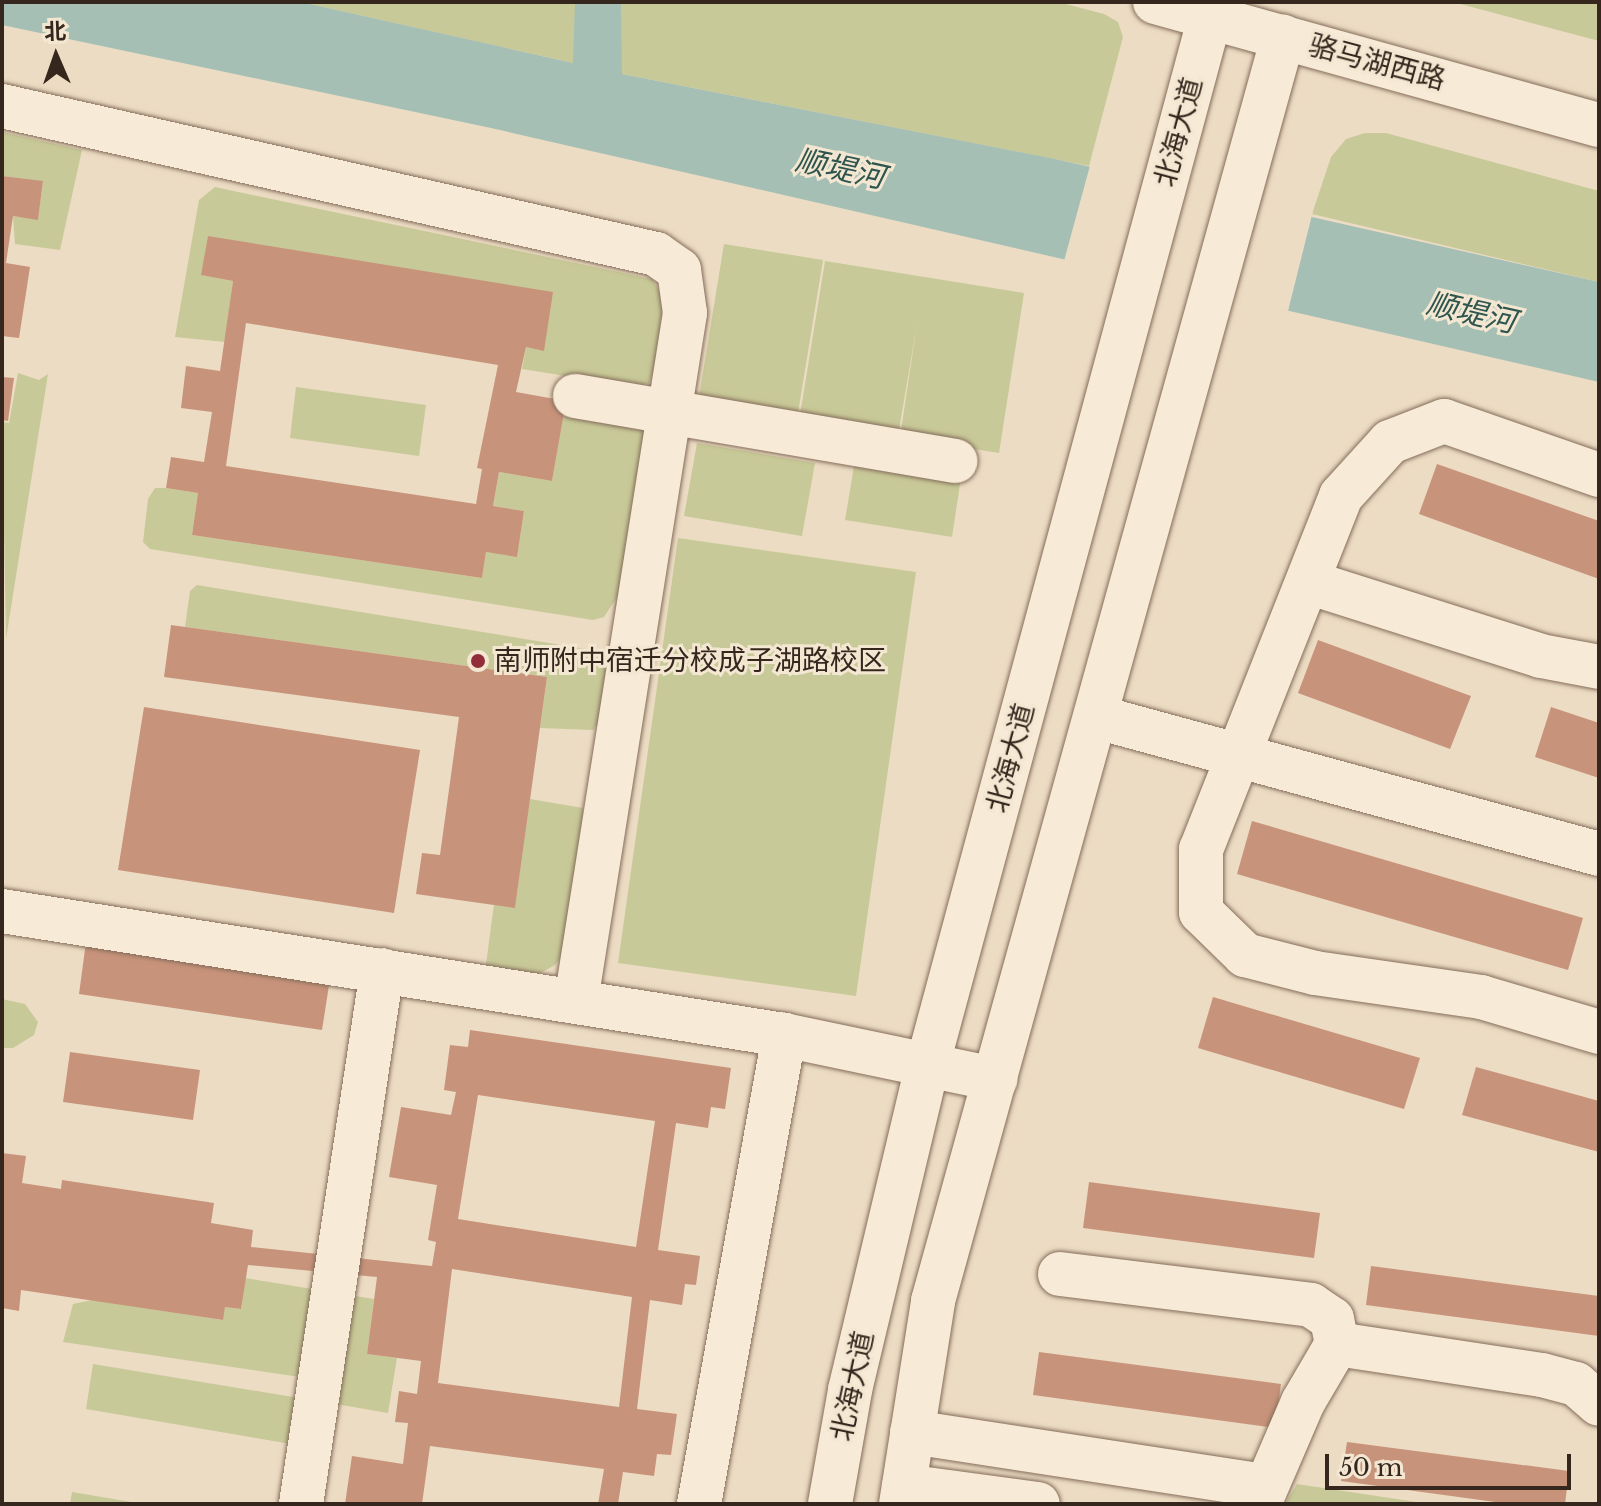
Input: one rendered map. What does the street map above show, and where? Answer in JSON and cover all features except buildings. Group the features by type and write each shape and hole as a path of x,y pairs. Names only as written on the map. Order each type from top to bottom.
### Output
{"street":[{"name":"骆马湖西路","path":"1155,2 1599,125"},
{"name":"北海大道","path":"830,1504 881,1260 928,1063 1210,17"},
{"path":"1038,1504 902,1495 939,1278 1097,717 1283,37"},
{"path":"2,106 656,254 679,270 684,285 685,313 576,1001"},
{"path":"575,396 955,461"},
{"path":"1599,475 1444,421 1390,442 1341,496 1240,758 1201,849 1201,912 1245,955 1315,973 1481,997 1599,1032"},
{"path":"1308,582 1541,656 1599,667"},
{"path":"1097,717 1599,854"},
{"path":"2,911 784,1035 995,1079"},
{"path":"301,1504 382,970"},
{"path":"699,1504 784,1035"},
{"path":"881,1260 939,1278"},
{"path":"912,1432 1262,1495 1303,1402 1337,1344 1332,1319 1311,1305 1060,1274"},
{"path":"1337,1344 1542,1375 1576,1384 1599,1404"}],"green space":[{"path":"301,2 1058,2 1104,14 1118,22 1123,37 1089,166 622,74"},
{"path":"1453,2 1599,2 1599,41"},
{"path":"2,132 82,150 60,250 15,244 13,216 38,219 43,182 2,176"},
{"path":"1365,133 1386,133 1599,191 1599,282 1312,214 1331,157 1346,139"},
{"path":"215,187 652,279 666,302 654,371 649,383 635,387 522,369 526,347 543,350 208,237 202,275 233,281 225,342 175,337 199,200"},
{"path":"724,244 823,260 797,419 698,403"},
{"path":"825,261 1024,293 999,453 900,437 917,324 898,436 799,421"},
{"path":"18,373 39,380 48,374 6,639 2,422 9,423"},
{"path":"296,387 426,405 419,456 290,438"},
{"path":"563,416 642,428 646,442 619,594 604,617 593,620 150,549 143,542 148,499 155,488 166,488 198,493 192,535 482,578 486,552 517,556 524,511 493,506 499,472 552,481"},
{"path":"697,443 815,463 802,536 684,516"},
{"path":"856,454 962,471 952,537 845,520"},
{"path":"678,538 916,572 856,996 618,963"},
{"path":"197,585 598,651 609,660 601,720 593,730 540,728 547,677 185,627 190,591"},
{"path":"530,799 583,808 564,953 555,965 531,978 485,972 494,904 515,907"},
{"path":"2,999 25,1004 38,1022 34,1035 13,1048 2,1048"},
{"path":"245,1278 374,1299 367,1354 397,1358 388,1413 330,1403 307,1378 63,1342 73,1304 92,1300 222,1320 225,1307 241,1309"},
{"path":"93,1364 299,1398 291,1444 86,1409"},
{"path":"1297,1484 1430,1504 1285,1504"},
{"path":"72,1492 143,1504 70,1504"}],"water":[{"name":"顺堤河","path":"2,2 301,2 573,63 575,2 621,2 622,74 1055,159 1599,282 1599,382 491,128 2,25"}],"pier":[{"path":"1091,162 1313,211 1288,311 1064,261"}],"place":[{"name":"南师附中宿迁分校成子湖路校区","path":"478,661"}]}
